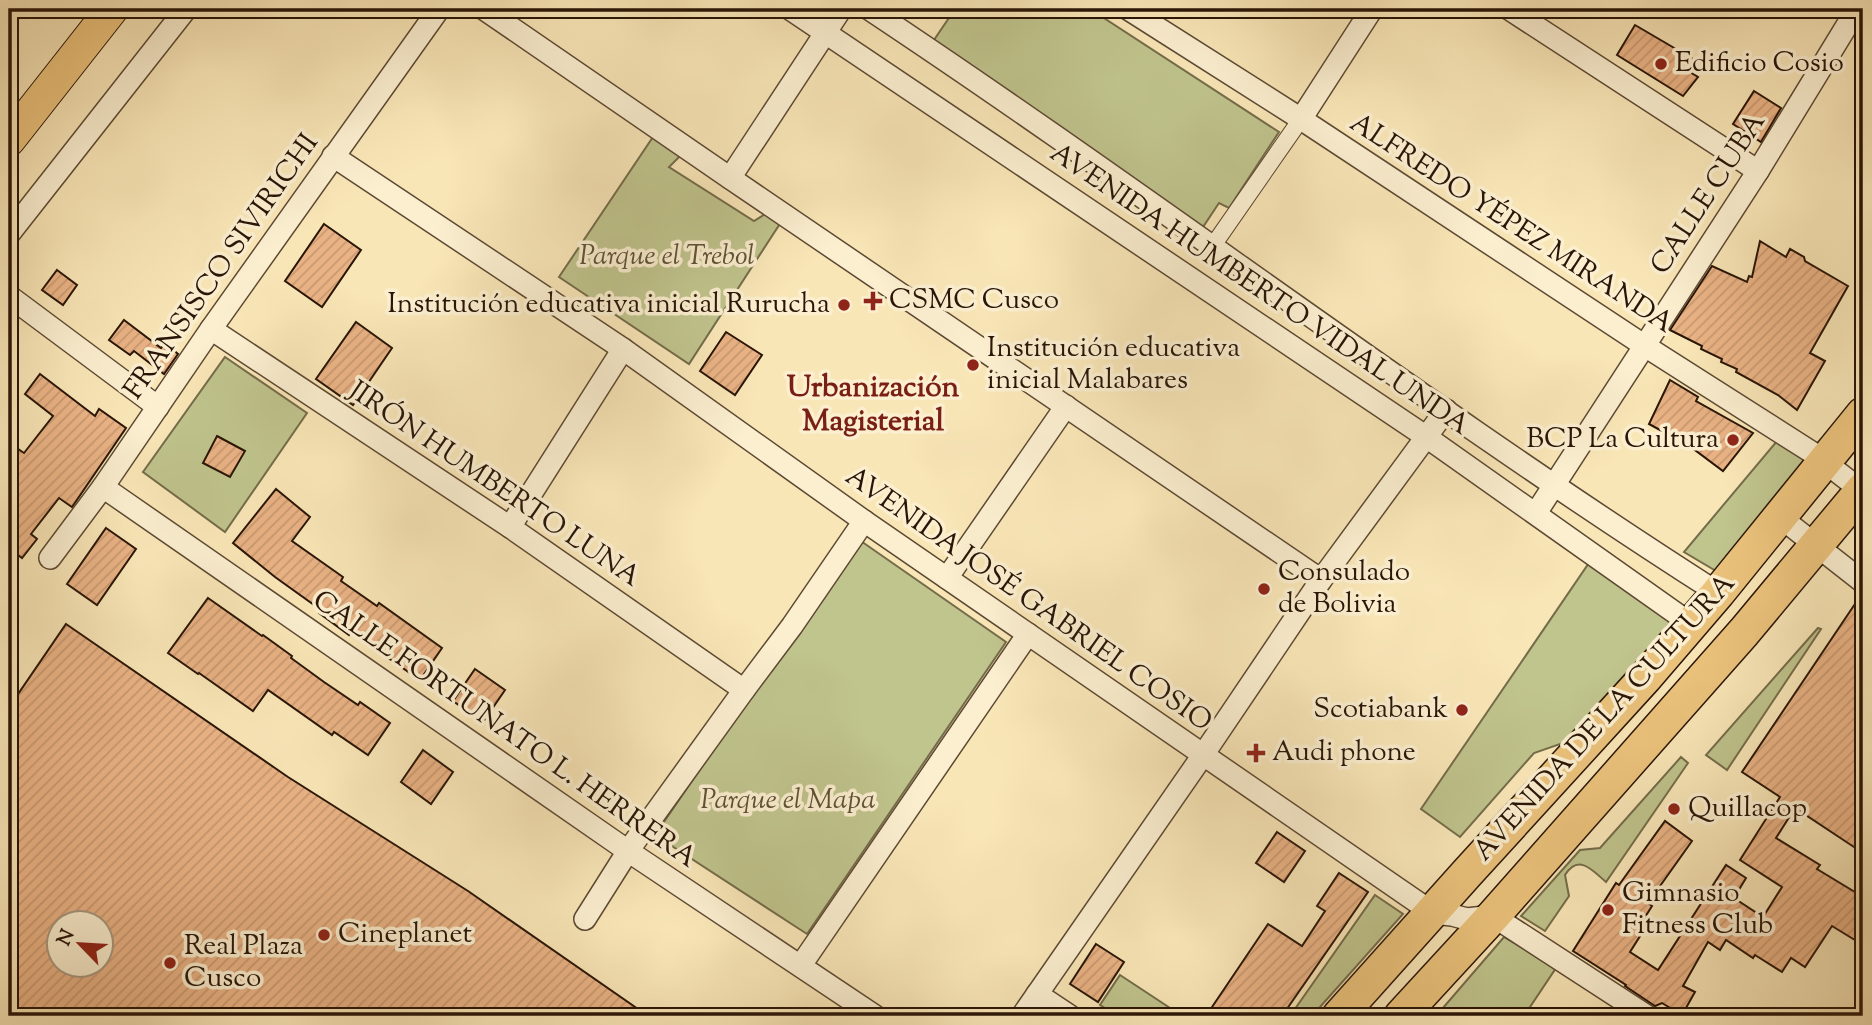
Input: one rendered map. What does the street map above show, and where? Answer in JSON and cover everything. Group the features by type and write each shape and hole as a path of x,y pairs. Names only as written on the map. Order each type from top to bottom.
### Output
{"highway":[{"name":"AVENIDA DE LA CULTURA","path":"1339,1016 1645,678 1718,593 1863,414"},
{"name":"AVENIDA DE LA CULTURA","path":"1401,1016 1744,632 1863,490"}],"main road":[{"path":"9,140 112,9"}],"street":[{"path":"9,234 187,9"},
{"name":"FRANSISCO SIVIRICHI","path":"50,558 103,487 211,329 439,9"},
{"path":"484,9 1321,580"},
{"name":"AVENIDA HUMBERTO VIDAL UNDA","path":"790,9 1425,436 1691,624"},
{"path":"730,178 841,9"},
{"name":"AVENIDA HUMBERTO VIDAL UNDA","path":"869,9 954,65 1446,410 1718,593"},
{"name":"ALFREDO YÉPEZ MIRANDA","path":"1128,9 1825,461 1863,490"},
{"path":"1212,247 1301,120 1373,9"},
{"path":"1509,9 1758,171"},
{"name":"CALLE CUBA","path":"1536,513 1758,171 1857,9"},
{"name":"AVENIDA JOSÉ GABRIEL COSIO","path":"334,156 623,349 864,521 1433,913 1467,919 1493,916"},
{"path":"9,296 158,407"},
{"name":"JIRÓN HUMBERTO LUNA","path":"211,329 510,527 744,690"},
{"path":"510,527 623,349"},
{"path":"947,578 1066,405"},
{"path":"1023,1016 1321,580 1446,410"},
{"name":"CALLE FORTUNATO L. HERRERA","path":"103,487 628,851 875,1016"},
{"path":"1780,517 1863,582"},
{"path":"585,919 628,851 792,626 864,521"},
{"path":"801,965 1028,634"},
{"path":"1493,916 1647,1016"},
{"path":"1037,995 1070,1016"}],"green space":[{"path":"955,9 1090,9 1279,132 1229,208 1219,203 1201,230 934,40"},
{"name":"Parque el Trebol","path":"655,134 682,154 669,167 754,221 770,211 783,219 689,364 559,277"},
{"path":"225,357 307,413 225,532 143,472"},
{"path":"1777,441 1808,462 1716,571 1684,552"},
{"name":"Parque el Mapa","path":"858,539 1006,642 807,934 655,835"},
{"path":"1591,560 1679,619 1566,742 1534,753 1460,837 1421,809"},
{"path":"1818,628 1821,629 1727,770 1706,755"},
{"path":"1681,757 1688,763 1606,882 1586,866 1575,865 1565,875 1569,896 1545,931 1521,916 1580,850 1600,848"},
{"path":"1375,895 1403,914 1312,1016 1290,1016"},
{"path":"1504,937 1556,968 1524,1016 1436,1016"},
{"path":"1120,975 1170,1008 1164,1016 1118,1016 1100,1005"}],"building":[{"name":"Edificio Cosio","path":"1635,25 1693,59 1685,69 1698,77 1683,96 1617,55"},
{"path":"1754,91 1781,108 1761,142 1733,124"},
{"path":"324,224 361,250 322,307 285,281"},
{"path":"1760,241 1786,257 1790,249 1848,286 1810,353 1825,361 1797,410 1778,395 1736,372 1737,369 1721,362 1722,359 1701,349 1702,346 1670,330 1712,266 1747,282 1749,276 1752,277"},
{"path":"57,270 77,285 63,305 42,290"},
{"path":"124,320 161,348 165,343 178,354 164,374 134,351 130,355 109,340"},
{"path":"356,322 392,348 353,405 316,379"},
{"path":"726,332 762,355 735,395 700,371"},
{"path":"40,374 95,416 99,409 126,428 72,507 59,498 31,534 37,539 22,558 9,548 9,456 15,447 24,453 53,416 25,394"},
{"path":"1670,380 1698,397 1696,401 1753,433 1723,471 1672,433 1671,436 1649,424"},
{"path":"217,436 245,451 230,477 203,463"},
{"path":"276,489 310,517 292,541 343,577 341,581 377,606 379,603 442,648 420,680 351,632 349,635 319,613 321,610 233,543"},
{"path":"106,528 136,549 97,605 67,584"},
{"path":"1861,595 1863,853 1795,808 1776,838 1820,865 1817,869 1863,897 1860,907 1863,909 1863,945 1832,926 1805,967 1791,958 1782,972 1755,955 1753,958 1726,940 1720,950 1708,942 1683,986 1695,992 1682,1015 1662,1003 1655,1006 1573,951 1616,883 1619,885 1665,821 1692,841 1648,903 1652,906 1637,930 1642,933 1630,952 1658,970 1726,865 1746,878 1734,898 1763,917 1782,887 1740,860 1780,797 1742,772"},
{"path":"208,598 292,656 291,658 324,682 390,723 368,755 334,732 332,735 268,690 253,711 168,653"},
{"path":"66,624 288,777 468,891 648,1016 25,1016 9,1006 9,692 16,697"},
{"path":"475,669 505,690 483,722 453,701"},
{"path":"423,750 453,772 431,804 401,782"},
{"path":"1277,832 1305,851 1284,882 1256,863"},
{"path":"1339,873 1368,892 1282,1016 1206,1016 1268,924 1302,946 1325,911 1317,906"},
{"path":"1096,944 1124,962 1098,1002 1070,984"}],"place":[{"name":"Edificio Cosio","path":"1661,64"},
{"name":"CSMC Cusco","path":"873,301"},
{"name":"Institución educativa inicial Rurucha","path":"844,305"},
{"name":"Institución educativa inicial Malabares","path":"973,365"},
{"name":"BCP La Cultura","path":"1733,440"},
{"name":"Consulado de Bolivia","path":"1264,589"},
{"name":"Scotiabank","path":"1462,710"},
{"name":"Audi phone","path":"1256,753"},
{"name":"Quillacop","path":"1674,809"},
{"name":"Gimnasio Fitness Club","path":"1608,910"},
{"name":"Cineplanet","path":"324,935"},
{"name":"Real Plaza Cusco","path":"170,963"}],"district":[{"name":"Urbanización Magisterial","path":"873,405"}]}
